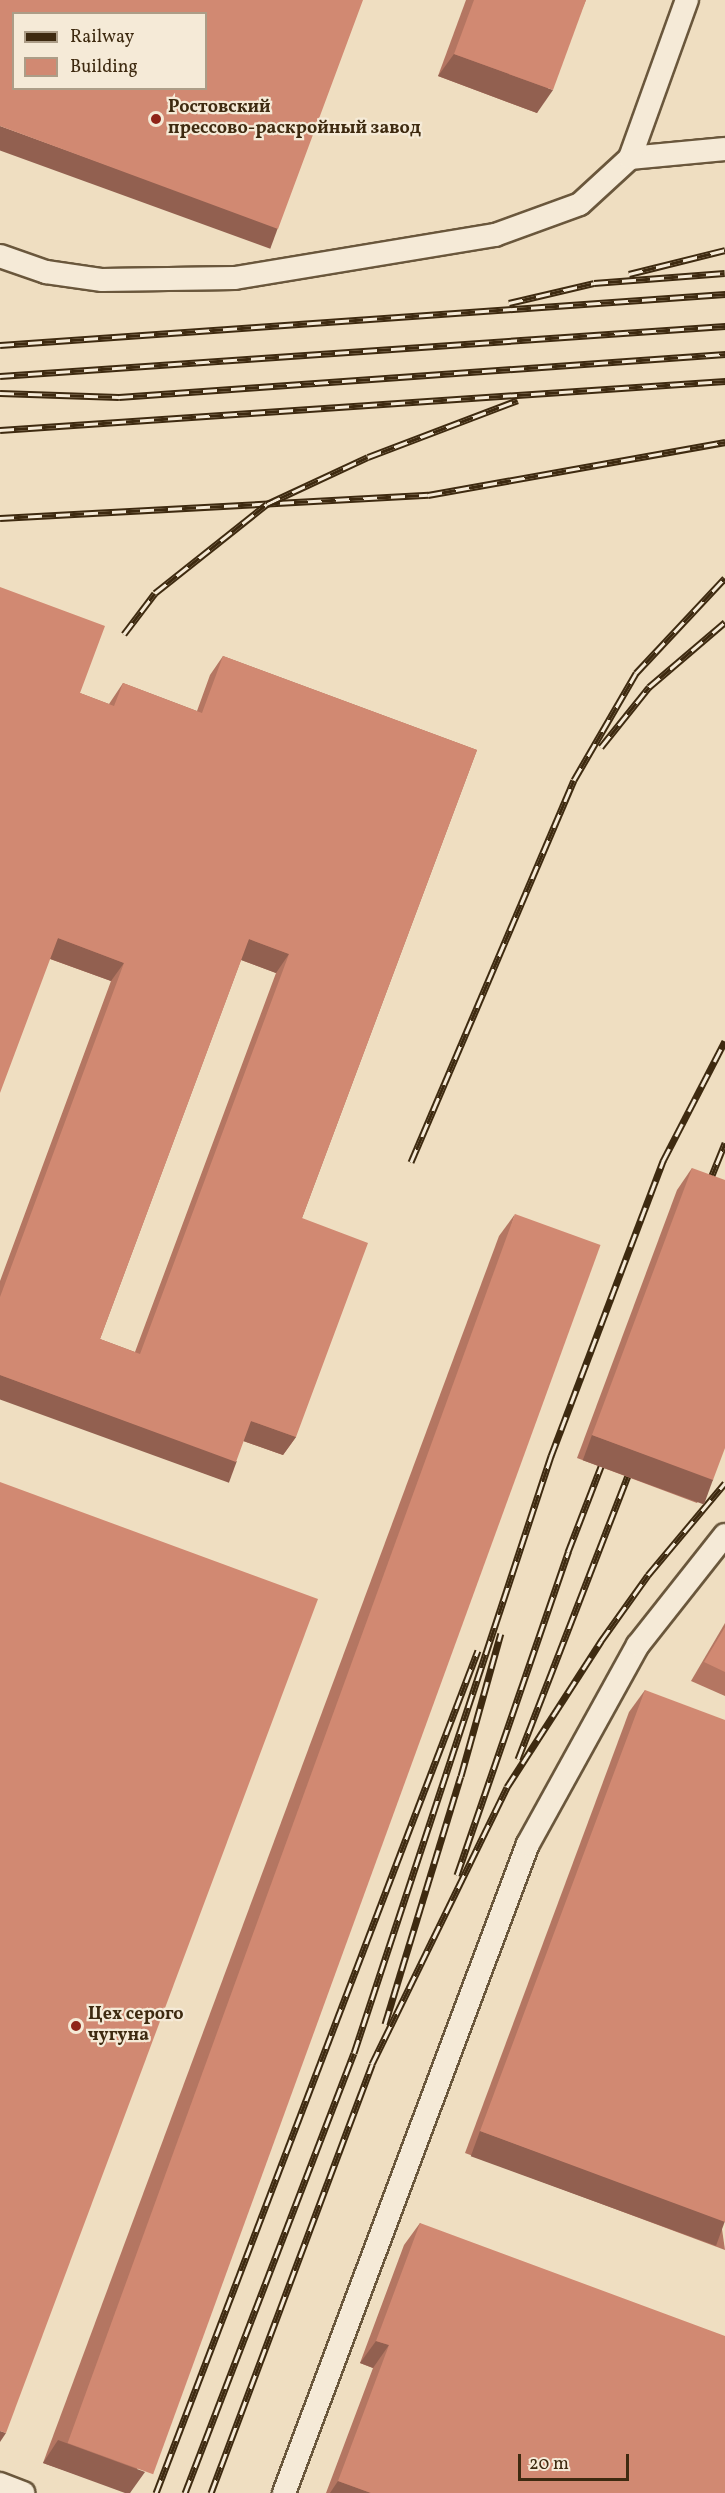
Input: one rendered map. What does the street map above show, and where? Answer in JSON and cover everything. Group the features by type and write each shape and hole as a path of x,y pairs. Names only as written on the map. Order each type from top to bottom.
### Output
{"lane":[{"path":"0,256 46,272 102,280 235,278 495,235 580,204 630,159 687,0"},
{"path":"630,159 725,149"},
{"path":"284,2493 528,1844 638,1645 725,1534"},
{"path":"0,2484 23,2493"}],"building":[{"name":"Ростовский прессово-раскройный завод","path":"0,0 363,0 278,229 0,126"},
{"path":"474,0 586,0 553,90 454,54"},
{"path":"0,587 105,626 80,693 114,706 123,683 202,713 223,656 477,750 302,1218 368,1243 296,1437 251,1421 236,1462 0,1375 0,1297 124,963 58,938 0,1093","holes":["249,939 289,954 140,1354 100,1339"]},
{"path":"692,1168 725,1180 725,1448 713,1480 592,1435"},
{"path":"515,1214 601,1245 153,2474 68,2443"},
{"name":"Цех серого чугуна","path":"0,1482 318,1599 6,2433 0,2431"},
{"path":"725,1627 725,1672 704,1662"},
{"path":"645,1690 725,1720 725,2222 480,2131"},
{"path":"420,2223 725,2336 725,2493 371,2493 338,2481 389,2345 376,2341"}],"railway":[{"path":"629,274 725,250"},
{"path":"509,303 594,283 725,273"},
{"path":"0,345 725,294"},
{"path":"0,376 725,326"},
{"path":"0,393 119,397 725,354"},
{"path":"0,430 725,381"},
{"path":"124,634 155,593 267,504 368,457 518,400"},
{"path":"0,518 428,495 725,442"},
{"path":"411,1162 574,780 636,673 725,578"},
{"path":"601,747 649,687 725,622"},
{"path":"185,2493 354,2053 551,1456 663,1161 725,1041"},
{"path":"706,1190 725,1143"},
{"path":"457,1875 568,1552 607,1451"},
{"path":"518,1759 634,1460"},
{"path":"211,2493 372,2064 507,1787 601,1641 648,1575 725,1483"},
{"path":"385,2024 461,1776 501,1633"},
{"path":"156,2493 478,1650"}],"place":[{"name":"Ростовский прессово-раскройный завод","path":"156,119"},
{"name":"Цех серого чугуна","path":"76,2026"}]}
